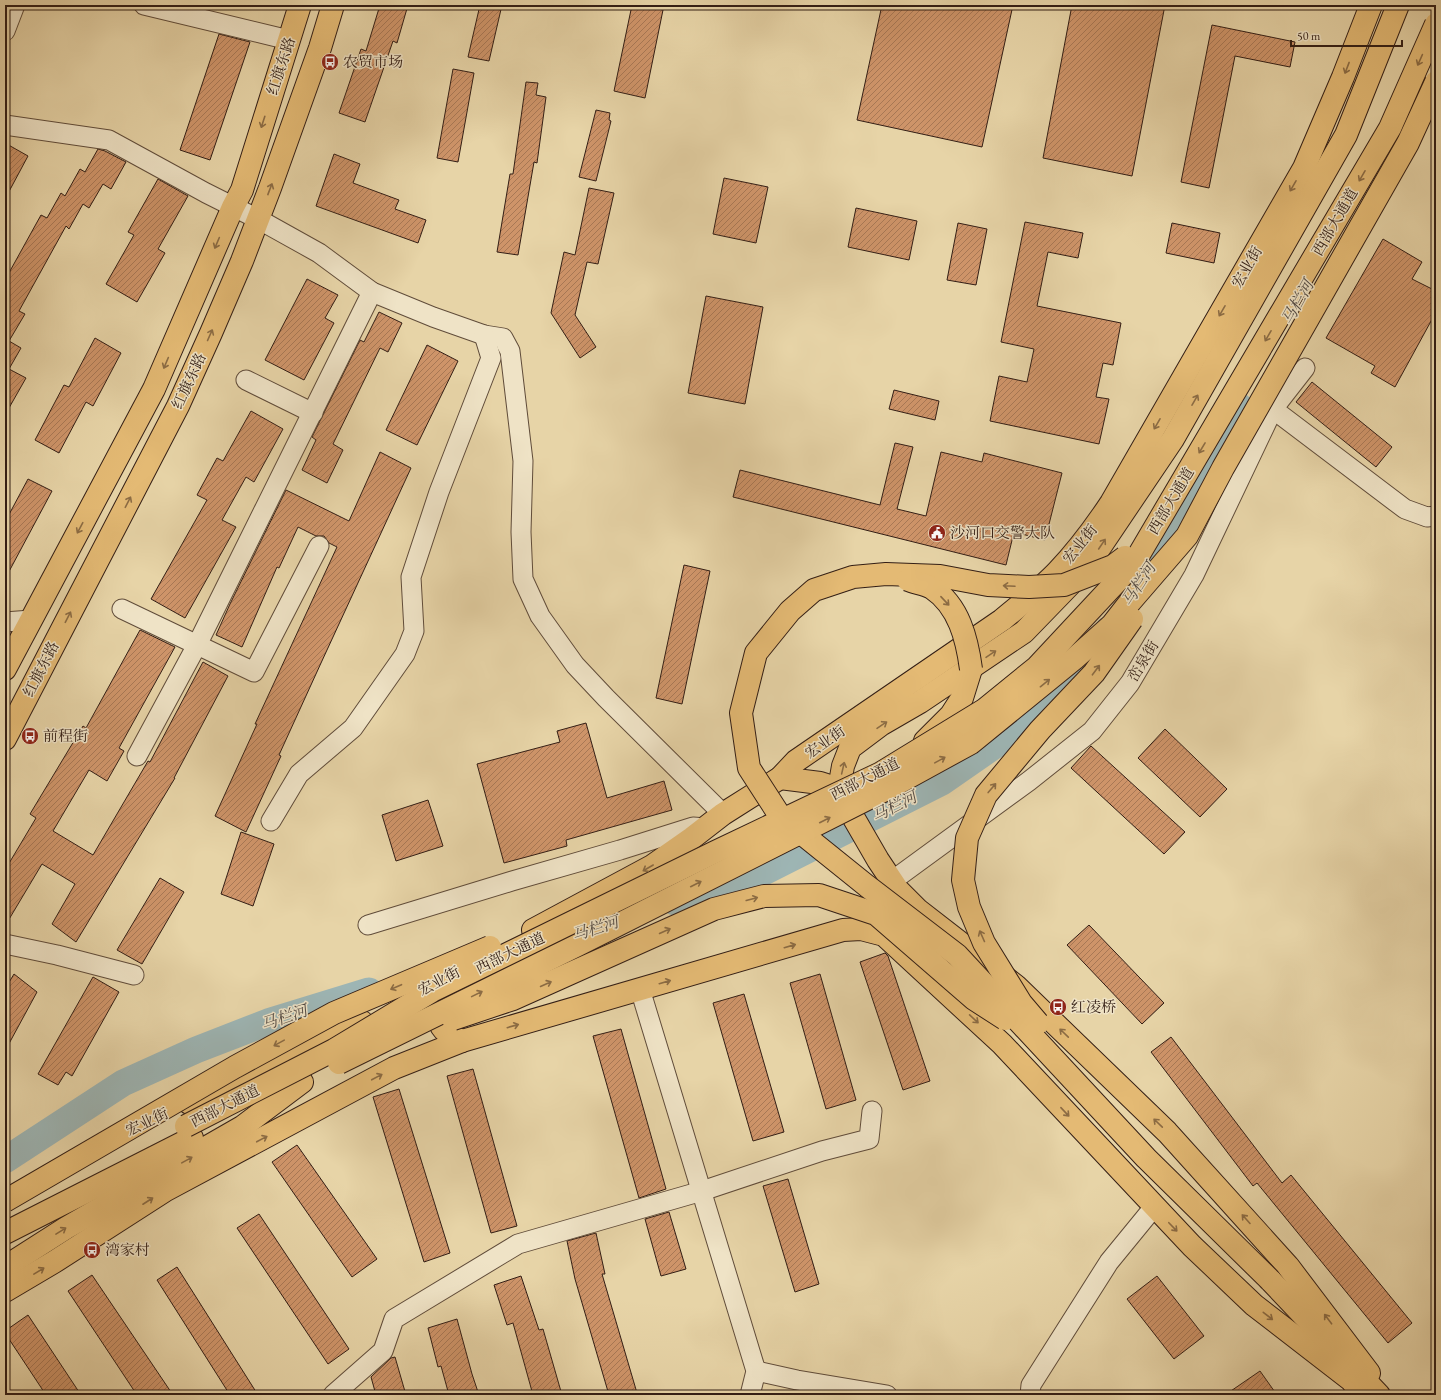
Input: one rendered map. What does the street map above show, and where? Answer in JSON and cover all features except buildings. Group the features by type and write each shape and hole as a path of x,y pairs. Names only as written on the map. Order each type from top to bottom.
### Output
{"main road":[{"name":"红旗东路","path":"5,669 154,389 233,207 242,190 300,5"},
{"name":"红旗东路","path":"5,739 178,406 214,326 258,219 320,48 333,5"},
{"name":"宏业街","path":"5,1191 48,1166 118,1136 343,1033 652,866 723,814 780,778 796,761 1002,620 1031,596 1058,572 1084,541 1111,503 1304,168 1343,77 1371,5"},
{"name":"宏业街","path":"839,789 842,766 850,748 882,724 920,702 1024,632 1086,568 1173,439 1346,135 1398,5"},
{"name":"西部大通道","path":"5,1218 334,1050 432,991 881,774 984,710 1037,667 1134,564 1390,128 1436,24"},
{"name":"西部大通道","path":"5,1234 365,1050 578,945 887,789 971,743 1074,659 1112,625 1187,536 1231,455 1408,143 1436,82"},
{"path":"1157,525 1125,557 1113,566 1064,585 1029,587 988,585 940,576 886,574 853,578 814,590 790,611 756,653 741,712 749,768 780,816 867,886 957,955 1146,1158 1270,1280 1379,1395"},
{"path":"1146,1158 1021,1003 984,942 969,907 963,880 967,838 986,795 1040,730 1094,673 1187,536"},
{"path":"886,574 931,587 946,601 958,617 968,646 971,669 962,698 951,715 917,749 896,764"},
{"path":"780,778 820,783 839,789 878,860 898,890 918,910 1016,986 1167,1132 1288,1266 1385,1395"},
{"path":"843,930 873,903 892,881"},
{"path":"365,1050 513,999 714,909 764,896 819,895 876,914 974,999 1033,1037"},
{"path":"5,1201 235,1067 334,1013 498,944 608,905"},
{"path":"5,1291 54,1262 166,1190 394,1068 462,1041 843,930 861,929 884,935 1002,1044 1192,1246 1254,1305 1357,1388"},
{"path":"449,976 438,994 436,1006 438,1019 443,1029 451,1036 462,1041"},
{"path":"5,1267 66,1228 242,1128 302,1082"},
{"path":"1270,1280 1357,1388"}],"street":[{"path":"5,31 15,5"},
{"path":"144,5 289,40"},
{"path":"5,125 109,140 319,253 372,292 433,317 484,335 503,338 510,351 523,461 521,532 523,579 540,616 575,665 585,676 723,814"},
{"path":"137,756 197,644 372,292"},
{"path":"271,821 299,774 353,728 405,654 414,631 411,577 439,492 491,358 484,335"},
{"name":"峦泉街","path":"892,881 1029,781 1092,731 1130,683 1194,575 1273,409 1305,368"},
{"path":"246,380 312,413"},
{"path":"1273,409 1404,509 1427,517 1436,516"},
{"path":"122,609 254,672 319,546"},
{"path":"5,622 31,620"},
{"path":"368,925 693,827 699,833"},
{"path":"5,944 57,955 134,975"},
{"path":"640,989 756,1371 750,1395"},
{"path":"338,1394 383,1351 394,1319 518,1244 702,1191 822,1151 869,1139 872,1111"},
{"path":"1030,1395 1030,1385 1109,1262 1154,1207"},
{"path":"756,1371 797,1380 887,1395"}],"waterway":[{"name":"马栏河","path":"1139,583 1158,554 1239,406"},
{"name":"马栏河","path":"675,902 756,876 942,782 1034,718 1084,668 1108,630"},
{"name":"马栏河","path":"534,947 611,922"},
{"name":"马栏河","path":"5,1160 123,1083 196,1050 268,1022 369,991"}],"place":[{"name":"农贸市场","path":"330,62"},
{"name":"沙河口交警大队","path":"937,533"},
{"name":"前程街","path":"30,736"},
{"name":"红凌桥","path":"1058,1007"},
{"name":"湾家村","path":"92,1250"}]}
